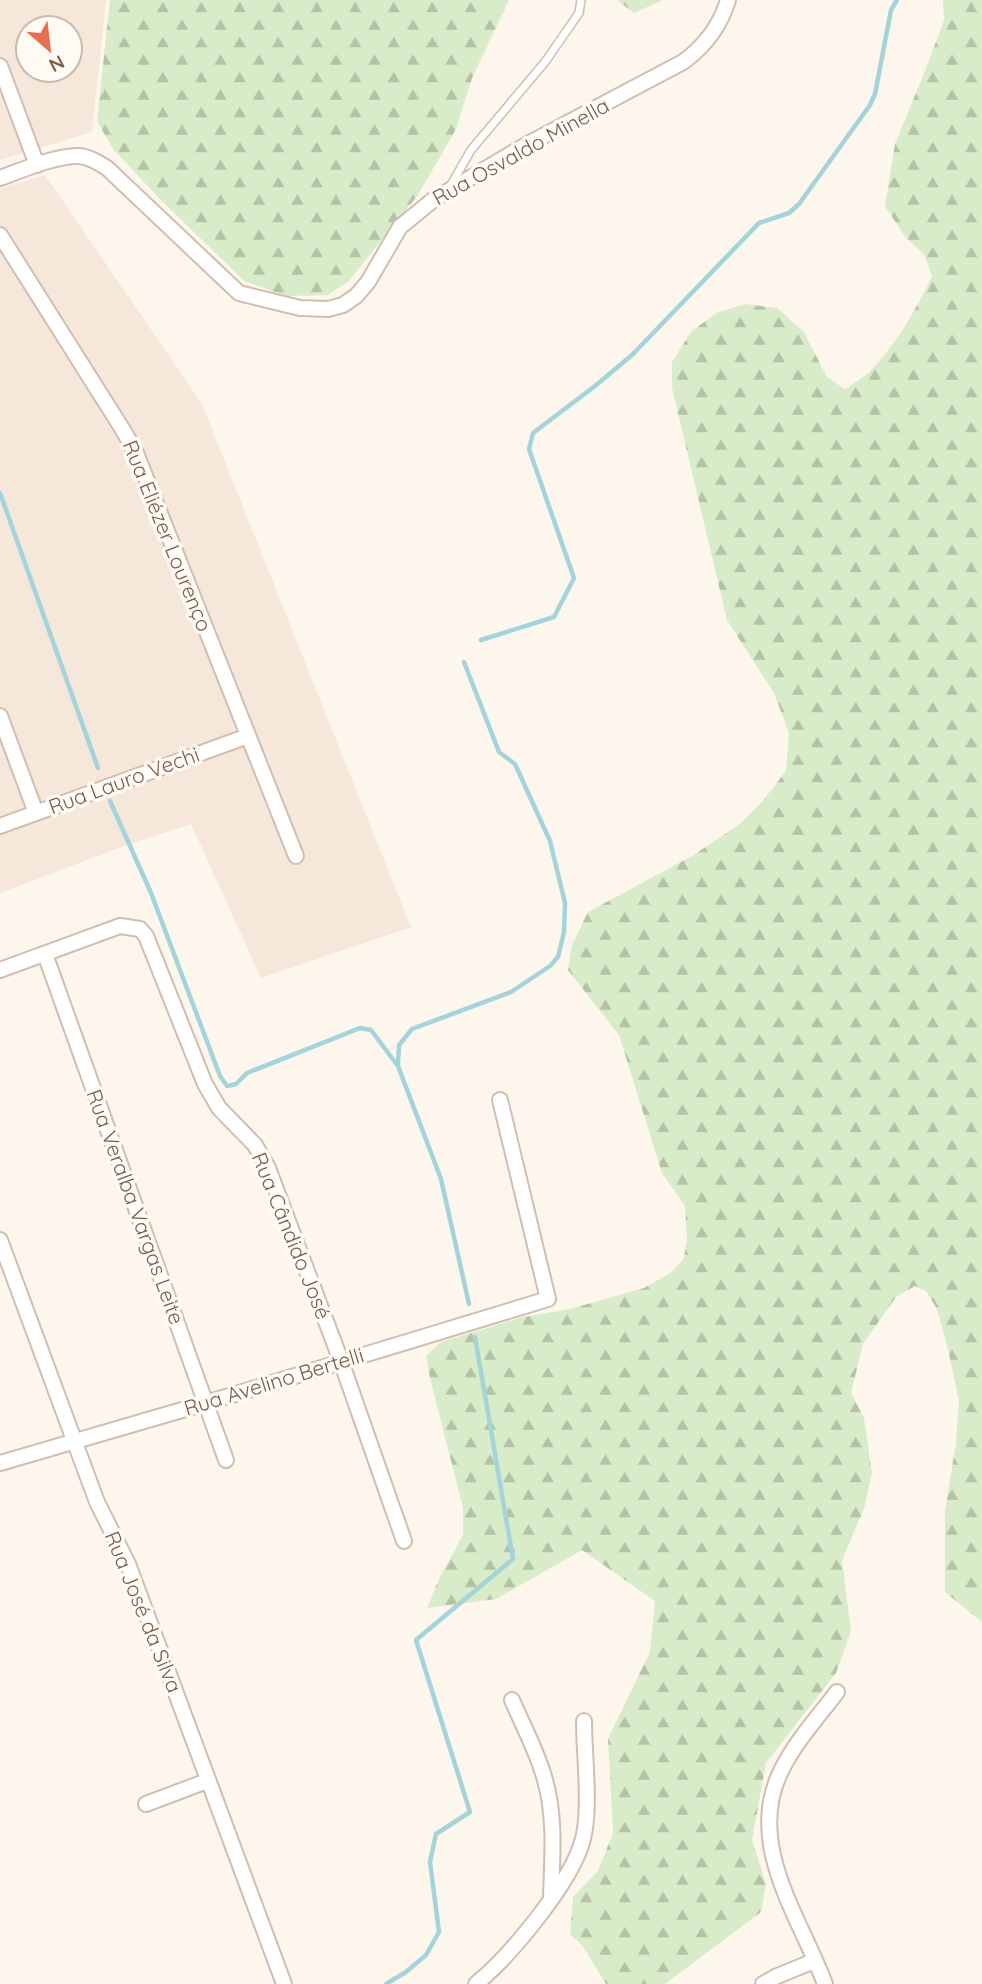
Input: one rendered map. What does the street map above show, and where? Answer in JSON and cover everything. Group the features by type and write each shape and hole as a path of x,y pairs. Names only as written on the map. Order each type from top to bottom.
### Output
{"street":[{"name":"Rua Osvaldo Minella","path":"0,178 78,155 100,163 233,289 257,299 320,310 337,307 351,300 368,282 400,228 423,207 526,145 676,67 698,50 713,33 722,20 728,0"},
{"path":"0,66 37,165"},
{"name":"Rua Eliézer Lourenço","path":"0,235 136,453 296,856"},
{"path":"0,716 36,813"},
{"name":"Rua Lauro Vechi","path":"0,826 248,736"},
{"name":"Rua Cândido José","path":"0,970 120,926 140,929 146,936 209,1092 219,1108 255,1145 268,1168 341,1361 404,1541"},
{"name":"Rua Veralba Vargas Leite","path":"45,954 226,1460"},
{"name":"Rua Avelino Bertelli","path":"0,1463 548,1299 500,1100"},
{"name":"Rua José da Silva","path":"0,1240 97,1502 128,1564 284,1984"},
{"path":"825,1984 776,1867 769,1835 769,1815 781,1770 837,1692"},
{"path":"512,1700 545,1777 551,1805 551,1898"},
{"path":"476,1984 509,1952 551,1898 563,1882 578,1852 583,1839 586,1812 584,1721"},
{"path":"146,1804 207,1781"},
{"path":"763,1984 814,1961"}],"lane":[{"path":"447,192 471,150 545,62 579,13 581,0"}],"shaded area":[{"path":"0,0 106,0 92,132 0,160"},
{"path":"45,175 202,404 411,927 261,978 191,824 0,893 0,189"}],"green space":[{"path":"110,0 509,0 472,78 456,129 418,195 348,282 328,295 286,296 244,281 113,149 97,121"},
{"path":"617,0 663,0 634,13"},
{"path":"943,0 982,0 982,1622 945,1592 945,1511 956,1443 959,1401 937,1309 926,1291 915,1286 896,1297 863,1344 851,1393 864,1418 872,1473 864,1509 842,1560 851,1631 836,1673 766,1763 752,1840 766,1884 761,1912 665,1984 606,1984 582,1945 570,1934 573,1897 598,1871 613,1833 608,1739 650,1652 655,1601 582,1550 496,1599 427,1608 463,1535 463,1508 426,1356 441,1342 523,1317 570,1309 644,1288 672,1272 684,1258 687,1239 685,1206 662,1173 619,1035 568,970 572,945 588,912 692,856 740,824 762,802 786,771 789,733 774,693 727,620 672,388 672,362 691,332 716,313 745,304 777,308 804,332 827,377 845,389 869,372 890,349 932,276 924,254 906,238 885,206 895,144 944,20"}],"waterway":[{"path":"481,640 554,617 574,578 529,449 533,433 632,355 759,223 789,213 799,204 870,105 875,94 891,10 897,0"},
{"path":"0,493 98,768"},
{"path":"398,1064 399,1045 412,1029 511,992 550,966 558,957 564,932 565,903 550,841 515,764 499,752 464,662"},
{"path":"110,801 151,893 220,1076 227,1086 236,1084 247,1073 360,1028 371,1030 398,1066 441,1179 469,1304"},
{"path":"386,1984 426,1955 439,1932 430,1862 436,1834 470,1812 416,1640 513,1559 475,1337"}]}
